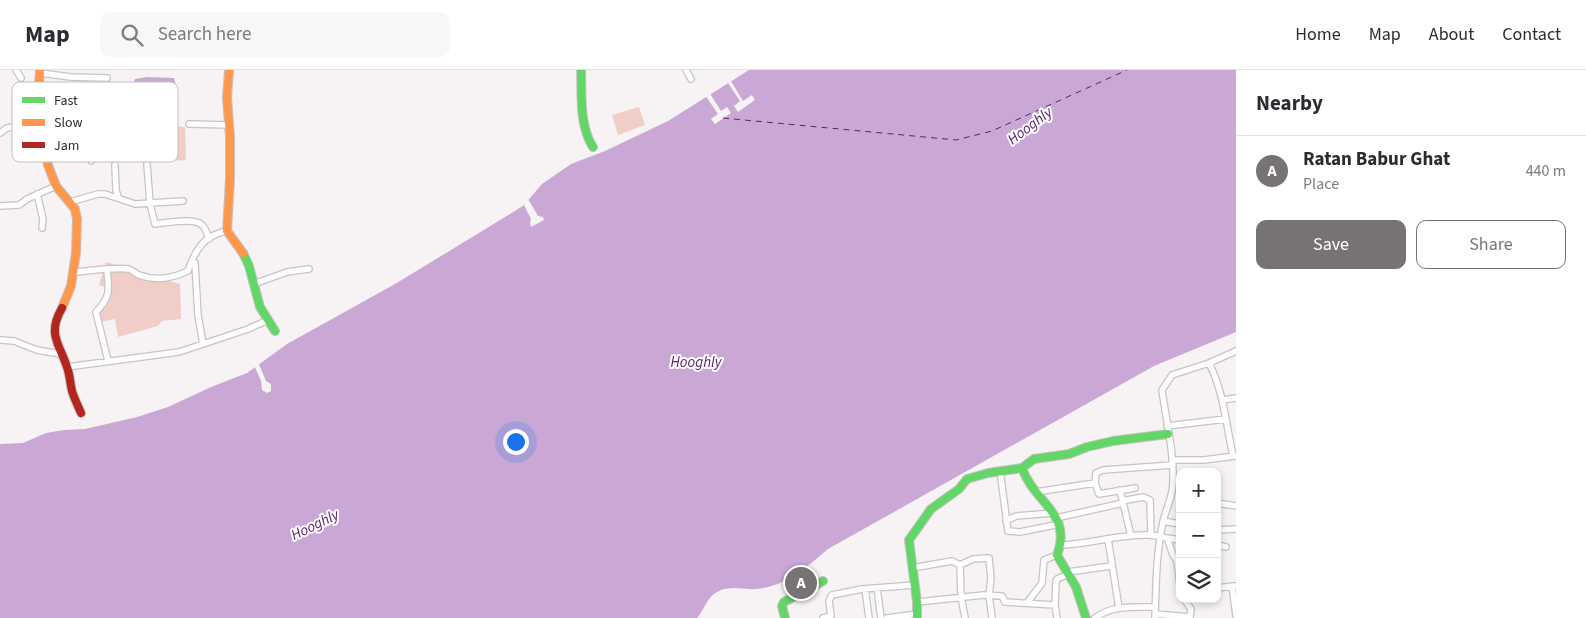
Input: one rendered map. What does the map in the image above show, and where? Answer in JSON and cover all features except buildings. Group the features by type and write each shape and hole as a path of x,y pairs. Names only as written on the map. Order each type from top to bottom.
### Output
{"street":[{"path":"16,70 21,78"},
{"path":"229,70 227,98 230,179 227,231 244,256 260,308 275,332"},
{"path":"581,70 589,142 594,147"},
{"path":"686,70 691,79"},
{"path":"40,71 71,77 107,78"},
{"path":"189,124 229,125"},
{"path":"0,133 12,127"},
{"path":"48,162 56,186 75,209 78,231 74,272 69,294 57,317 55,326 56,342 67,367 73,393 81,412"},
{"path":"147,164 150,204 154,224 198,222 203,225 209,239"},
{"path":"115,165 118,197"},
{"path":"0,206 19,205 27,199 56,186"},
{"path":"37,194 43,219 42,228"},
{"path":"70,202 98,194 118,197 135,204 183,202"},
{"path":"74,272 129,269 139,275 160,279 178,276 188,271 199,246 220,232 227,231"},
{"path":"195,263 198,315 203,344"},
{"path":"254,284 287,272 309,269"},
{"path":"107,270 108,297 96,312 108,362"},
{"path":"67,367 171,354 248,329 268,320"},
{"path":"0,340 14,341 37,350 60,354"},
{"path":"1187,603 1192,609 1190,617 1155,616 1160,537 1163,521 1173,495 1172,463 1162,390 1172,375 1209,363 1236,351"},
{"path":"1135,488 1099,494 1095,483 1096,473 1103,470 1234,456 1223,400 1209,363"},
{"path":"1223,400 1236,398"},
{"path":"886,618 917,616 909,540 931,509 959,489 967,479 1022,468 1034,459 1069,454 1113,441 1226,419"},
{"path":"1022,468 1029,485 1056,518 1062,532 1062,545 1058,555 1044,560 1042,583 1027,603"},
{"path":"1000,471 1006,521 1008,531 1012,533 1056,518 1143,497 1148,498 1150,504 1152,535"},
{"path":"1036,492 1095,483"},
{"path":"1120,490 1131,536"},
{"path":"1221,504 1236,506"},
{"path":"1006,521 1016,516 1056,518"},
{"path":"1163,521 1176,523"},
{"path":"1221,530 1236,529"},
{"path":"1062,545 1131,536 1152,535 1176,539"},
{"path":"1167,538 1176,560"},
{"path":"1108,540 1111,566 1120,608"},
{"path":"1221,546 1226,547"},
{"path":"1058,555 1076,587 1086,618"},
{"path":"960,565 973,559 989,558 991,579 989,595 992,618"},
{"path":"912,568 952,561 960,565"},
{"path":"960,565 961,596 965,618"},
{"path":"1057,618 1055,606 1057,579 1068,573 1111,566"},
{"path":"784,618 782,606 784,602 823,581"},
{"path":"823,618 832,617 830,596 865,589 915,585"},
{"path":"1221,588 1234,586 1236,616"},
{"path":"877,588 881,618"},
{"path":"865,589 869,618"},
{"path":"917,602 961,596 989,595 1002,596 1005,602 1055,606"},
{"path":"1095,618 1109,610 1155,607"}],"shaded area":[{"path":"639,107 645,125 618,135 612,115"},
{"path":"178,127 185,127 186,160 178,160"},
{"path":"106,262 180,284 181,319 162,321 158,326 118,337 115,319 100,322 100,310 106,307 110,288 99,285"}],"water":[{"name":"Hooghly","path":"749,70 1236,70 1236,332 1154,366 828,549 787,580 757,589 733,588 723,589 715,593 697,618 0,618 0,444 23,443 46,433 85,429 137,417 168,407 247,373 287,344 395,284 515,211 524,205 542,184 571,164 605,151 668,121"},
{"path":"147,77 174,78 175,82 134,82 135,79"}],"pier":[{"path":"731,81 743,101 752,95 755,100 738,112 734,106 740,101 728,83"},
{"path":"709,92 721,111 727,107 731,113 715,124 711,119 718,114 705,95"},
{"path":"528,199 538,216 543,217 544,220 531,227 531,219 524,205"},
{"path":"258,362 266,381 271,384 271,391 267,393 262,390 261,381 254,365"}],"ferry route":[{"path":"723,118 956,140 992,131 1127,70"}],"traffic: fast":[{"path":"581,70 583,120 593,147"},
{"path":"243,253 249,266 260,307 275,331"},
{"path":"1086,618 1076,587 1057,555 1061,541 1060,529 1056,518 1028,480 1022,468 1034,459 1069,454 1087,447 1113,441 1168,434"},
{"path":"917,618 917,602 909,540 931,509 959,489 967,479 988,473 1022,468"},
{"path":"785,618 782,606 784,602 823,581"}],"traffic: slow":[{"path":"39,82 40,70"},
{"path":"229,70 227,98 230,137 230,179 227,231 243,253"},
{"path":"47,162 56,186 75,209 77,219 76,253 71,286 62,308"}],"traffic: jam":[{"path":"62,308 55,325 56,338 68,370 73,394 81,413"}],"place":[{"name":"Ratan Babur Ghat","path":"801,583"}]}
